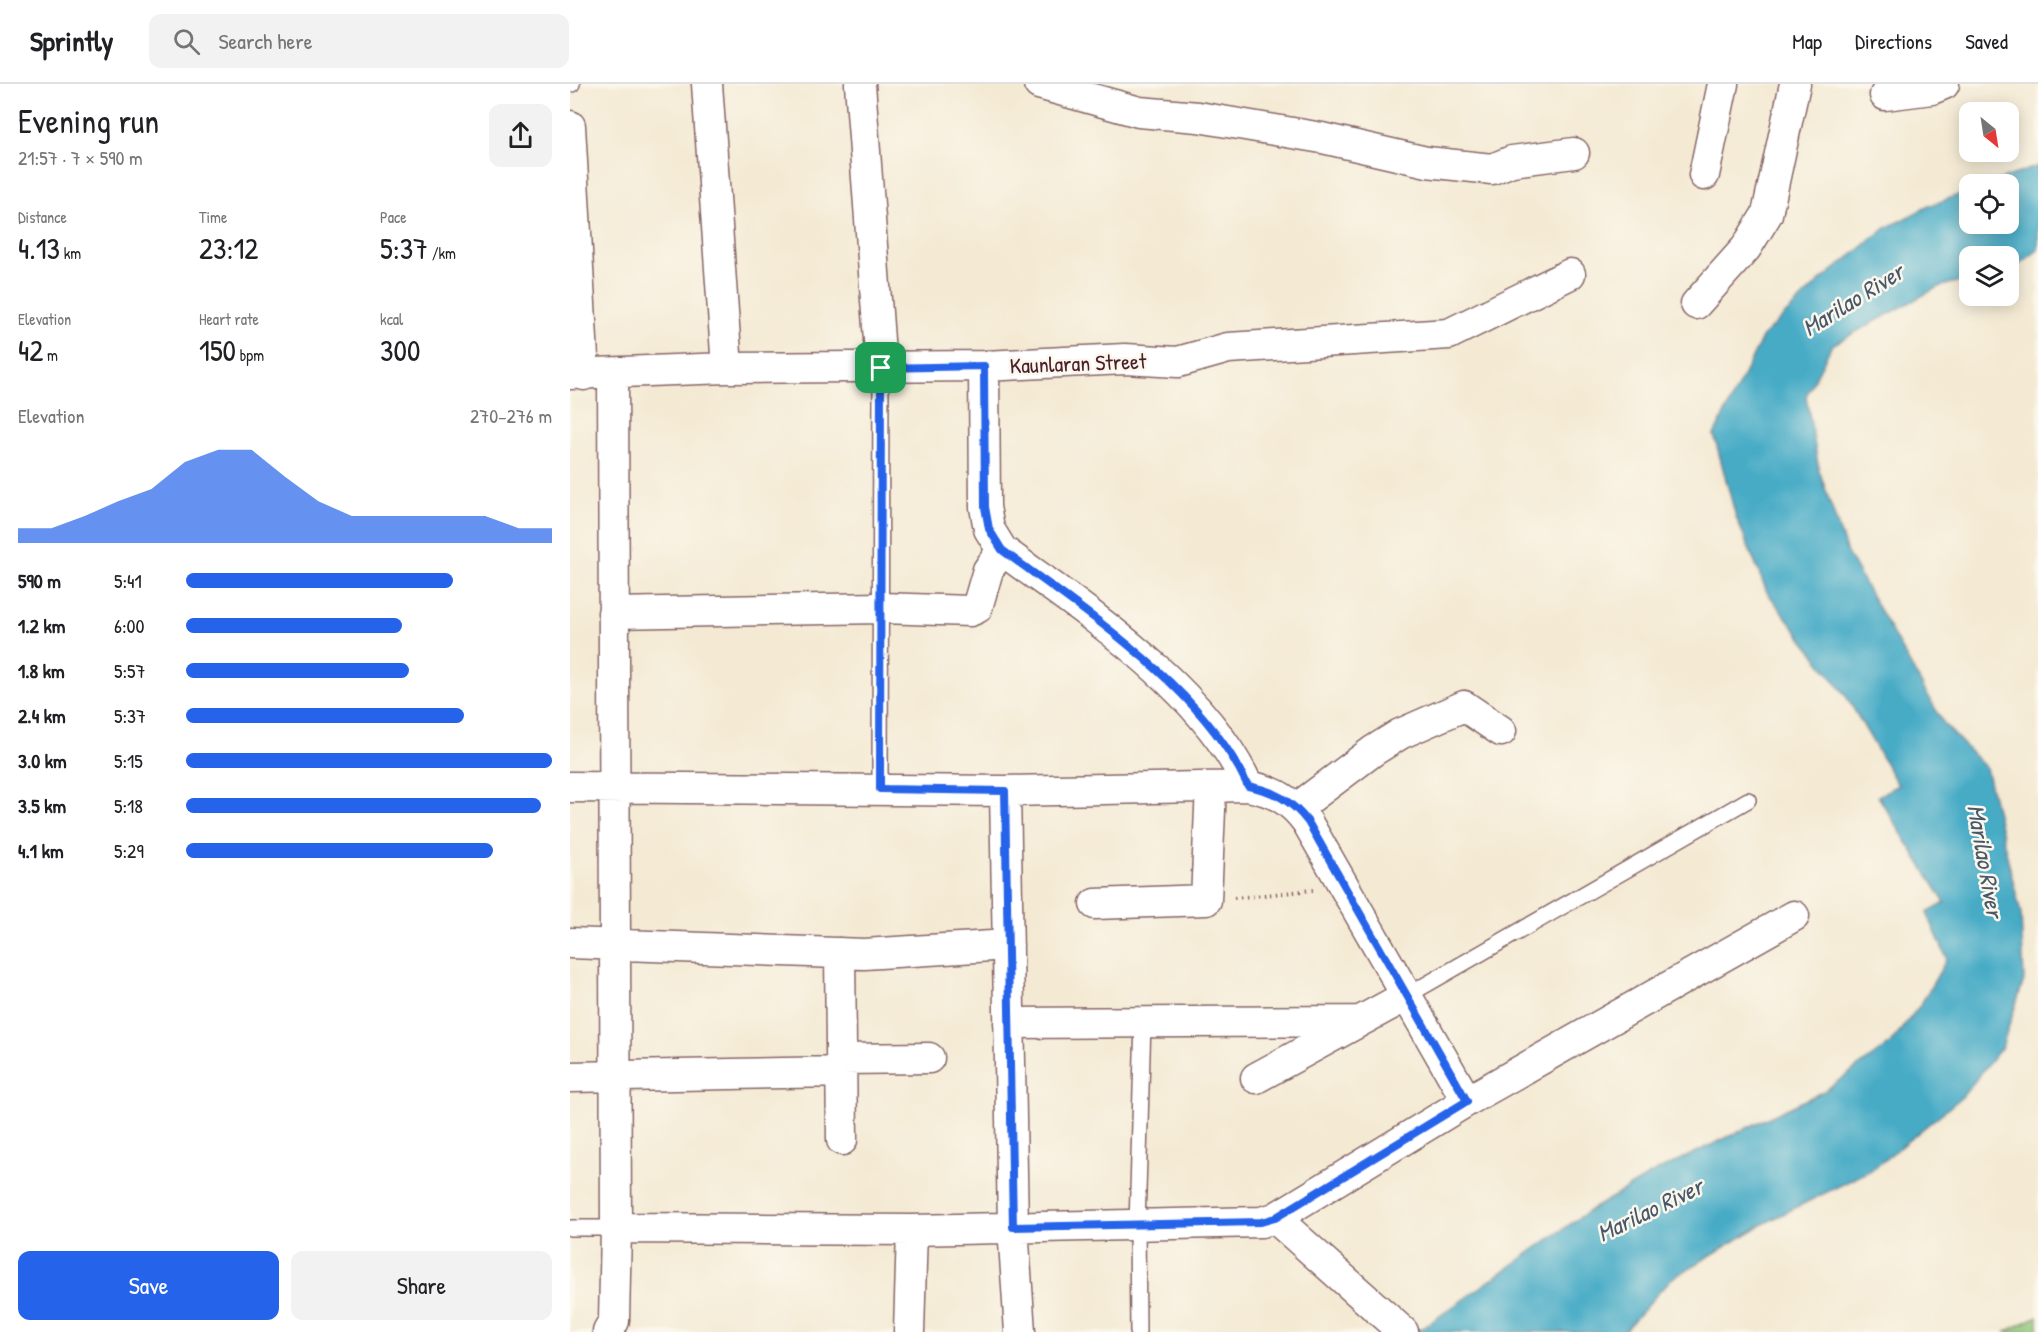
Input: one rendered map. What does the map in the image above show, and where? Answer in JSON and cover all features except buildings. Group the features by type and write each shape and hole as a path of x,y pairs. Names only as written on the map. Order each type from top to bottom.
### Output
{"street":[{"path":"707,84 727,368"},
{"path":"860,84 881,368"},
{"path":"1039,84 1139,112 1198,117 1299,134 1427,162 1492,168 1512,161 1574,153"},
{"path":"1704,175 1723,84"},
{"path":"1696,304 1746,248 1767,214 1795,84"},
{"path":"1885,95 1932,89 1944,84"},
{"path":"570,126 589,374 613,613 616,1228 614,1321 608,1332"},
{"name":"Kaunlaran Street","path":"589,374 727,368 984,366 1125,359 1178,362 1228,348 1449,334 1570,274"},
{"path":"984,366 985,507 989,529 1002,550 1110,632 1199,710 1231,752 1248,786"},
{"path":"613,613 881,609 970,611 977,608 988,570 1002,550"},
{"path":"1297,808 1373,751 1400,734 1464,706 1502,730"},
{"path":"570,787 1005,791 1248,786 1269,790 1297,808 1308,822 1467,1101"},
{"path":"1095,904 1206,900 1211,787"},
{"path":"1005,791 1013,1227 1020,1332"},
{"path":"616,1228 912,1230 1245,1225 1275,1218 1467,1101 1794,916"},
{"path":"570,943 864,954 1008,945"},
{"path":"840,953 842,1140"},
{"path":"1256,1078 1408,995"},
{"path":"1009,1023 1359,1021"},
{"path":"570,1077 842,1066 929,1058"},
{"path":"1275,1218 1403,1332"},
{"path":"909,1332 912,1230"}],"lane":[{"path":"880,789 881,368"},
{"path":"1408,995 1748,800"},
{"path":"1138,1332 1137,1226 1143,1022"},
{"path":"570,1228 616,1228"}],"path":[{"path":"1206,900 1343,887"}],"green space":[{"path":"2038,1316 2038,1332 2005,1332"}],"water":[{"name":"Marilao River","path":"2038,166 2038,250 2019,265 2019,246 1959,246 1959,282 1938,287 1832,345 1806,396 1819,470 1847,553 1944,724 1986,768 2021,914 2024,980 2002,1047 1962,1097 1873,1169 1765,1223 1671,1279 1623,1332 1417,1332 1589,1211 1657,1171 1824,1091 1889,1045 1921,1004 1947,959 1927,913 1945,903 1878,796 1898,785 1846,696 1767,592 1736,517 1714,435 1763,336 1821,280 1886,228 1929,206 1959,195 1959,234 2019,234 2019,174 2016,174"}],"route":[{"path":"984,366 985,507 989,529 1002,550 1078,606 1135,652 1199,710 1231,752 1248,786 1269,790 1297,808 1308,822 1467,1101 1275,1218 1261,1222 1245,1225 1013,1227 1005,791 880,789 881,368 984,366"}]}
